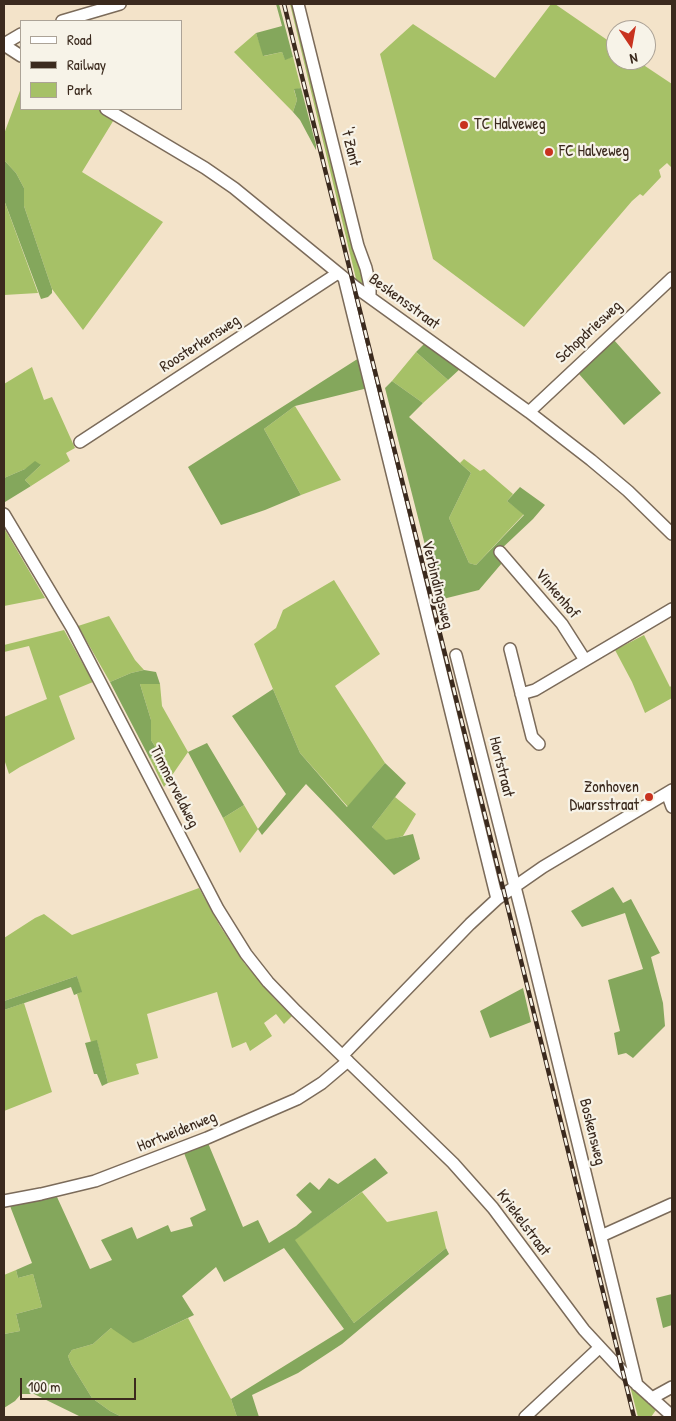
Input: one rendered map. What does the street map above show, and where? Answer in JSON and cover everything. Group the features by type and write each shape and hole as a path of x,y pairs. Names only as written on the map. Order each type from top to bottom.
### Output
{"street":[{"path":"65,20 120,4"},
{"name":"'t Zant","path":"298,4 358,246 366,268 370,286 370,297"},
{"path":"20,35 4,44 20,55"},
{"name":"Beskensstraat","path":"108,110 205,168 234,188 341,275 529,412 609,475 672,534"},
{"name":"Roosterkensweg","path":"80,442 341,275"},
{"name":"Verbindingsweg","path":"341,275 510,891"},
{"name":"Schopdriesweg","path":"529,412 672,278"},
{"name":"Timmerveldweg","path":"4,514 72,628 234,937 268,982 345,1058"},
{"name":"Vinkenhof","path":"500,552 562,624 585,660"},
{"path":"522,694 535,690 672,609"},
{"path":"510,649 532,737 539,744"},
{"name":"Hortstraat","path":"456,655 510,891"},
{"path":"489,768 515,875 510,891"},
{"path":"510,891 542,867 579,844 670,792 672,807"},
{"name":"Hortweidenweg","path":"4,1201 95,1181 207,1138 297,1099 322,1083 470,924 510,891"},
{"name":"Boskensweg","path":"510,891 601,1236 637,1385"},
{"name":"Kriekelstraat","path":"345,1058 454,1162 493,1208 568,1310 599,1348 672,1416"},
{"path":"601,1236 672,1204"},
{"path":"526,1417 599,1348"},
{"path":"652,1398 672,1387"}],"green space":[{"path":"276,4 279,4 293,57 285,60 282,52 263,56 256,33 282,26"},
{"path":"290,4 295,4 365,286 357,283"},
{"path":"551,4 555,4 606,39 606,70 651,70 672,84 672,168 667,163 659,170 661,177 643,196 640,194 632,201 524,327 433,259 380,54 413,24 495,78"},
{"path":"256,33 264,56 282,52 285,59 293,57 301,88 294,90 297,100 293,112 234,52"},
{"path":"301,88 316,150 300,120 293,112 297,100 294,89"},
{"path":"20,91 20,110 101,110 115,118 82,172 163,222 83,330 52,289 24,206 24,188 16,173 4,160 4,134"},
{"path":"4,160 16,173 24,188 24,206 52,289 52,293 48,297 41,299 4,200"},
{"path":"4,200 38,293 4,295"},
{"path":"614,340 661,393 624,425 579,374"},
{"path":"425,343 461,368 448,380 416,352"},
{"path":"416,352 448,380 423,403 392,381"},
{"path":"359,358 368,388 295,406 264,429 301,495 221,525 188,467"},
{"path":"32,367 44,400 52,397 75,448 66,453 70,461 31,486 25,480 41,465 25,469 4,478 4,384"},
{"path":"392,381 423,403 409,417 471,473 449,518 469,563 476,565 524,515 507,501 520,487 545,505 499,551 502,563 479,590 439,600 385,388"},
{"path":"295,406 341,480 301,495 264,429"},
{"path":"464,459 480,471 484,469 513,494 507,501 524,514 476,565 469,563 449,518 471,473 460,463"},
{"path":"35,461 41,465 25,480 31,486 5,502 4,478 25,469"},
{"path":"4,528 45,598 4,606"},
{"path":"334,580 380,654 335,686 385,763 348,807 300,753 254,644 276,628 283,610"},
{"path":"109,616 135,660 144,670 110,682 78,626"},
{"path":"64,630 93,682 59,696 75,739 9,774 4,759 4,717 47,699 29,646 4,652 4,645"},
{"path":"644,635 670,687 672,685 672,698 645,713 632,682 615,650"},
{"path":"144,670 156,672 160,684 140,684 151,720 151,740 159,753 150,759 110,682"},
{"path":"140,684 160,684 162,706 188,752 164,787 150,759 159,753 151,740 151,720"},
{"path":"273,689 300,753 347,807 385,763 406,783 372,827 386,840 413,834 420,859 394,875 306,784 262,835 258,829 286,794 232,716"},
{"path":"207,743 244,805 223,818 188,752"},
{"path":"395,797 416,814 403,836 386,841 372,827"},
{"path":"244,805 258,829 240,853 223,818"},
{"path":"613,887 623,903 631,899 660,953 651,957 663,1003 665,1026 633,1058 626,1053 618,1055 614,1033 620,1031 608,980 643,969 625,913 582,927 571,911"},
{"path":"199,888 220,926 245,964 292,1016 284,1024 276,1014 264,1023 272,1036 250,1051 246,1042 232,1048 217,992 147,1014 158,1058 136,1064 139,1074 108,1083 97,1041 91,1042 77,994 81,992 77,976 4,1001 4,938 35,918 44,914 72,935"},
{"path":"77,976 82,992 74,995 71,987 4,1010 4,1001"},
{"path":"523,988 531,1022 490,1038 480,1011"},
{"path":"24,1003 52,1092 4,1111 4,1010"},
{"path":"97,1040 108,1083 102,1086 97,1074 94,1074 85,1043"},
{"path":"208,1143 243,1227 258,1220 269,1243 296,1226 312,1212 296,1195 310,1182 319,1190 329,1178 338,1184 375,1158 388,1173 295,1240 354,1323 446,1248 449,1254 342,1344 298,1373 252,1395 259,1417 237,1417 231,1399 344,1329 284,1248 224,1282 216,1267 182,1296 194,1315 133,1343 111,1328 93,1344 72,1350 68,1356 71,1364 92,1398 122,1417 81,1417 34,1394 21,1394 15,1401 4,1408 4,1334 20,1331 16,1314 42,1307 33,1274 18,1278 16,1270 32,1263 10,1206 57,1197 90,1269 112,1260 101,1240 132,1227 137,1239 168,1225 171,1232 193,1226 190,1218 206,1210 184,1153"},
{"path":"362,1192 387,1222 437,1211 446,1248 354,1323 294,1240"},
{"path":"16,1270 18,1278 33,1274 42,1307 16,1314 20,1331 4,1334 4,1275"},
{"path":"672,1294 672,1325 663,1328 656,1298"},
{"path":"188,1318 231,1399 237,1417 122,1417 92,1398 68,1356 72,1350 93,1344 111,1328 144,1339"},
{"path":"630,1386 656,1410 651,1417 638,1417"}],"railway":[{"path":"284,4 634,1417"}],"place":[{"name":"TC Halveweg","path":"464,125"},
{"name":"FC Halveweg","path":"549,152"},
{"name":"Zonhoven Dwarsstraat","path":"649,797"}]}
